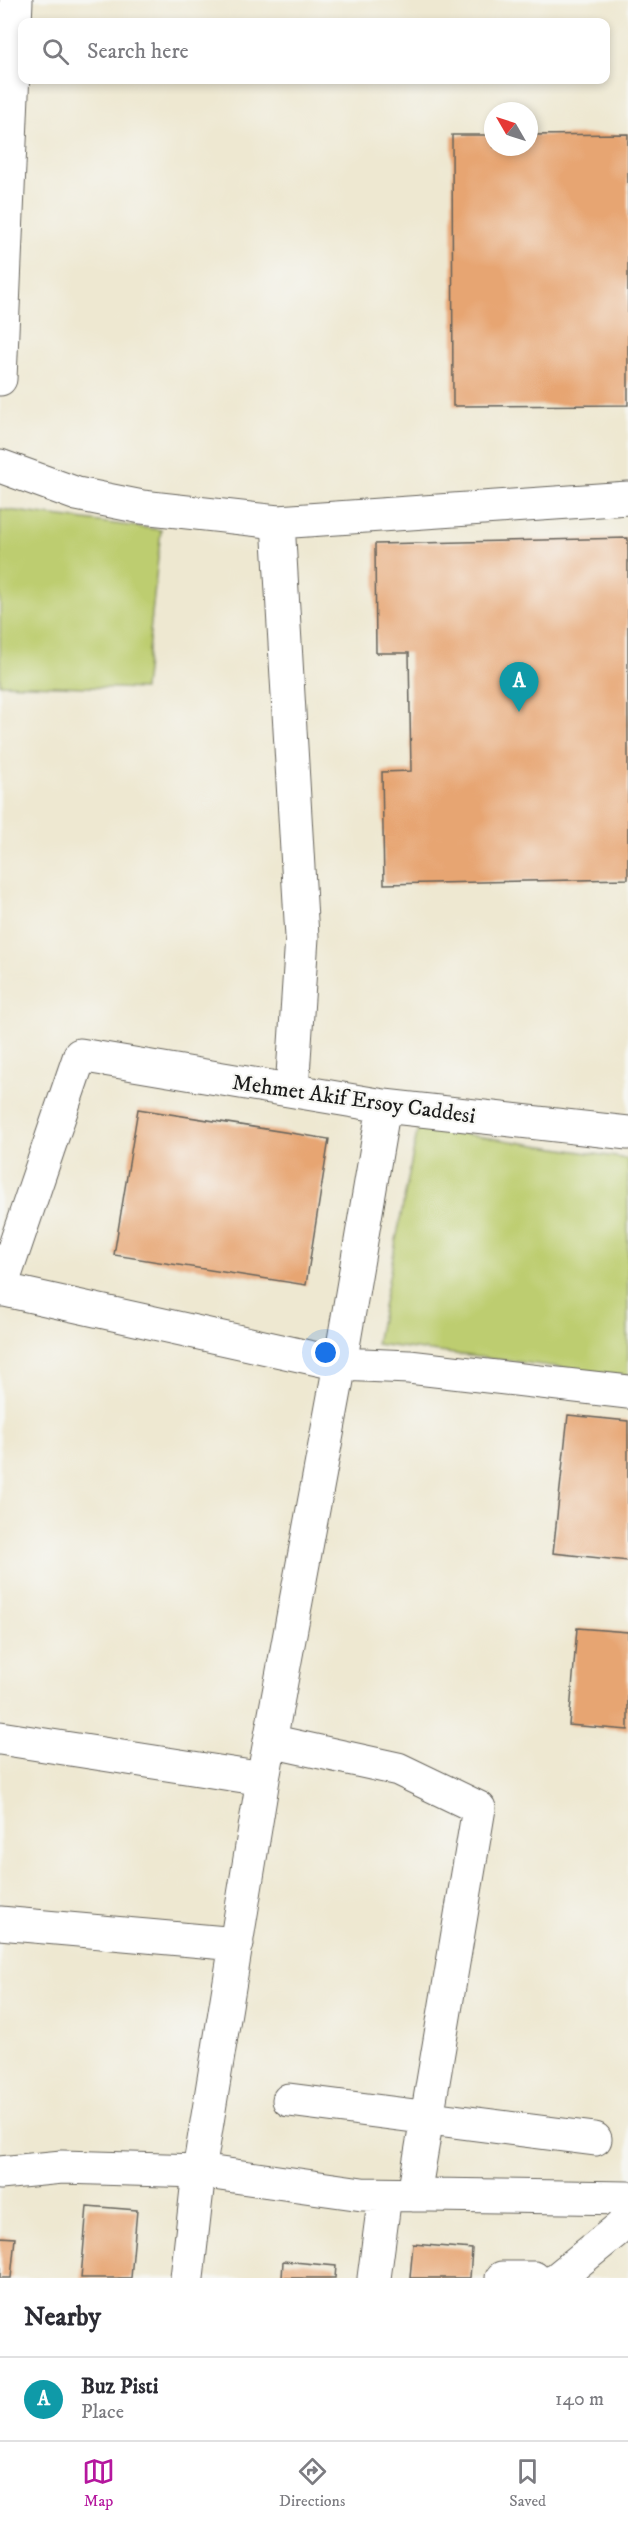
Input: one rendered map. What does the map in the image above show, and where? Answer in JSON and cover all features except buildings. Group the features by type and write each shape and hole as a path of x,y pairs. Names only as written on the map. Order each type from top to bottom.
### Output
{"street":[{"path":"0,379 16,0"},
{"path":"0,466 77,494 142,507 278,522 628,498"},
{"path":"278,522 302,937 292,1090"},
{"name":"Mehmet Akif Ersoy Caddesi","path":"0,1289 80,1055 384,1106 628,1133"},
{"path":"187,2278 199,2171 263,1779 340,1364 384,1106"},
{"path":"0,1289 340,1364 409,1368 628,1392"},
{"path":"0,1738 263,1779"},
{"path":"270,1741 398,1769 479,1808 427,2118 374,2278"},
{"path":"0,1923 237,1944"},
{"path":"289,2100 595,2139"},
{"path":"0,2174 62,2167 199,2171 362,2194 628,2198"},
{"path":"558,2278 628,2221"},
{"path":"502,2278 534,2278"}],"green space":[{"path":"0,509 161,530 144,689 0,684"},
{"path":"418,1127 628,1159 628,1376 376,1344"}],"place":[{"name":"Buz Pisti","path":"519,712"}]}
